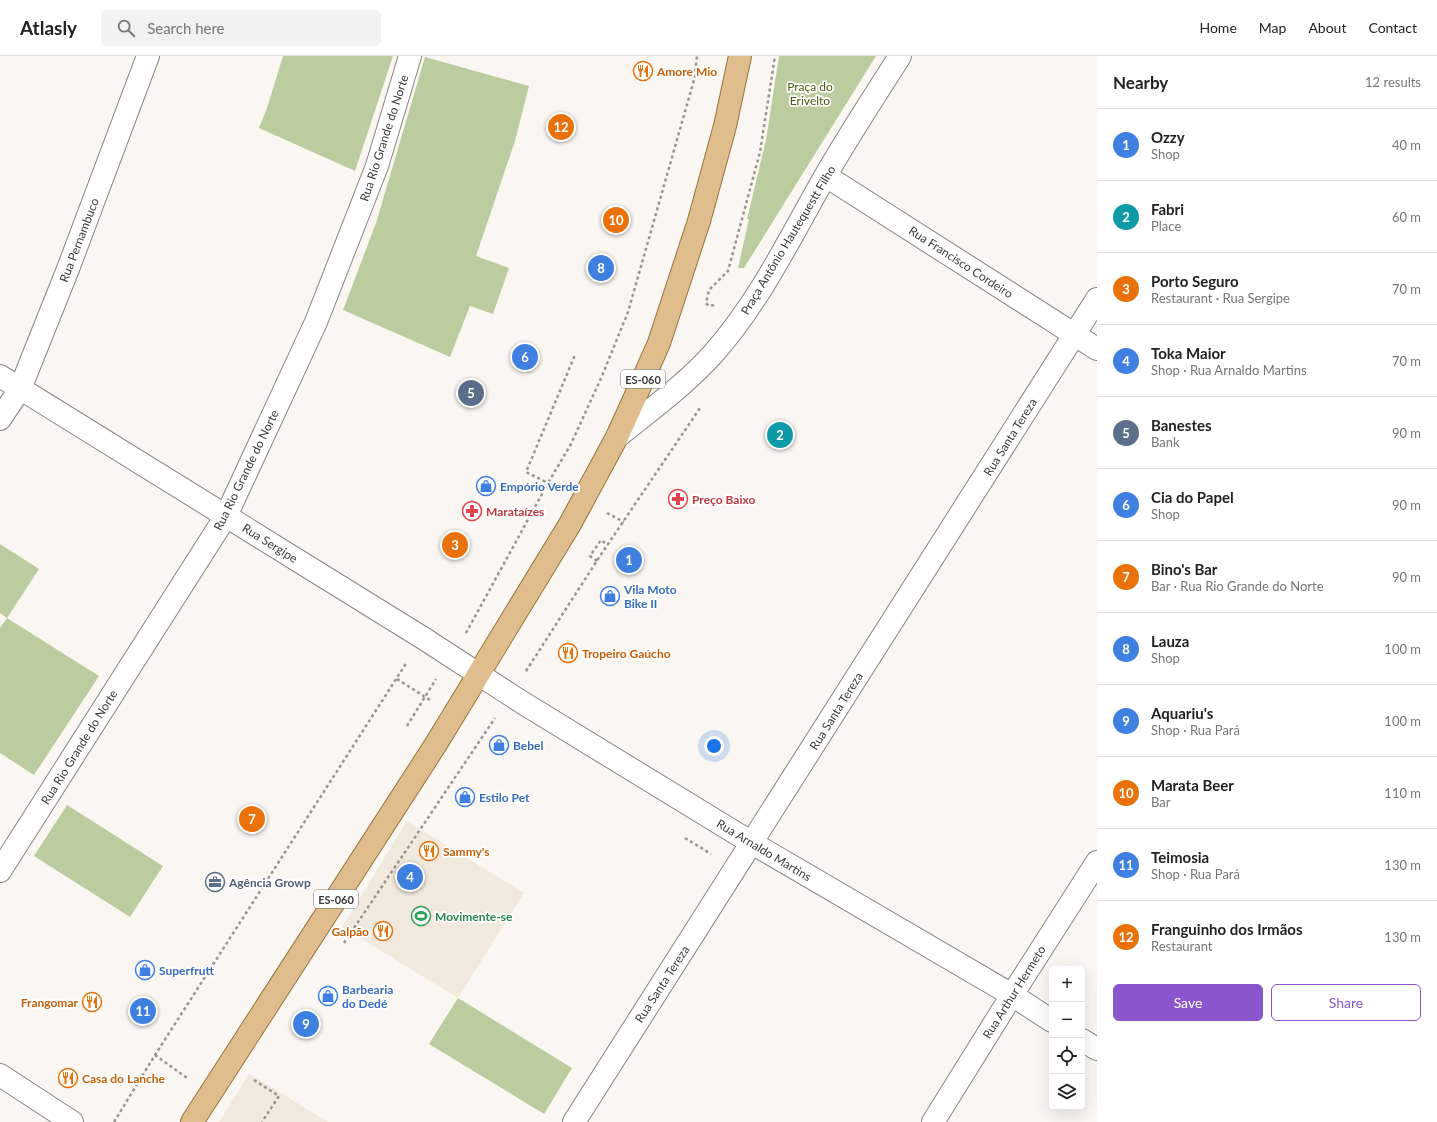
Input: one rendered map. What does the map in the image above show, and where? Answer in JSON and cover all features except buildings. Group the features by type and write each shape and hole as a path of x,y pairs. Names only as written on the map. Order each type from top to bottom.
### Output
{"main road":[{"name":"ES-060","path":"192,1122 436,744 570,524 617,437 659,343 699,221 725,126 740,56"}],"street":[{"name":"Rua Pernambuco","path":"0,419 20,389 68,269 148,56"},
{"name":"Rua Rio Grande do Norte","path":"0,871 226,516 316,322 377,166 410,56"},
{"name":"Praça Antônio Hautequestt Filho","path":"617,437 681,385 713,354 736,326 759,294 826,176 900,56"},
{"name":"Rua Francisco Cordeiro","path":"826,176 1097,349"},
{"name":"Rua Santa Tereza","path":"574,1122 1097,299"},
{"name":"Rua Sergipe","path":"0,376 423,638 478,674"},
{"name":"Rua Arnaldo Martins","path":"478,674 752,843 1012,995 1049,1019"},
{"name":"Rua Arthur Hermeto","path":"933,1122 1097,862"},
{"path":"1085,1042 1097,1049"},
{"path":"0,1075 72,1122"}],"path":[{"path":"407,726 468,630 570,444 602,376 628,312 694,80 697,56"},
{"path":"728,271 760,152 775,56"},
{"path":"548,483 526,472 575,355"},
{"path":"342,947 608,545 601,540 590,556 597,561"},
{"path":"114,1122 155,1055 423,638"},
{"path":"249,1086 253,1079 279,1096 262,1122"}],"shaded area":[{"path":"407,821 524,893 458,998 342,927"},
{"path":"249,1074 260,1080 328,1122 219,1122"}],"green space":[{"path":"283,56 393,56 355,171 259,128 267,108"},
{"name":"Praça do Erivelto","path":"779,56 876,56 744,268 738,268 749,219 747,219 766,140"},
{"path":"425,57 529,86 515,141 476,256 509,268 493,314 470,306 450,357 343,310 376,223"},
{"path":"0,544 39,569 7,618 0,613"},
{"path":"7,618 99,676 34,775 0,753 0,628"},
{"path":"67,805 163,866 130,917 34,856"},
{"path":"458,998 572,1068 544,1114 429,1044"}],"place":[{"name":"Amore Mio","path":"643,71"},
{"name":"Franguinho dos Irmãos","path":"561,127"},
{"name":"Marata Beer","path":"616,220"},
{"name":"Lauza","path":"601,268"},
{"name":"Cia do Papel","path":"525,357"},
{"name":"Banestes","path":"471,393"},
{"name":"Fabri","path":"780,435"},
{"name":"Empório Verde","path":"486,486"},
{"name":"Preço Baixo","path":"678,499"},
{"name":"Marataízes","path":"472,511"},
{"name":"Porto Seguro","path":"455,545"},
{"name":"Ozzy","path":"629,560"},
{"name":"Vila Moto Bike II","path":"610,596"},
{"name":"Tropeiro Gaúcho","path":"568,653"},
{"name":"Bebel","path":"499,745"},
{"name":"Estilo Pet","path":"465,797"},
{"name":"Bino's Bar","path":"252,819"},
{"name":"Sammy's","path":"429,851"},
{"name":"Toka Maior","path":"410,877"},
{"name":"Agência Growp","path":"215,882"},
{"name":"Movimente-se","path":"421,916"},
{"name":"Galpão","path":"383,931"},
{"name":"Superfrutt","path":"145,970"},
{"name":"Barbearia do Dedé","path":"328,996"},
{"name":"Frangomar","path":"92,1002"},
{"name":"Teimosia","path":"143,1011"},
{"name":"Aquariu's","path":"306,1024"},
{"name":"Casa do Lanche","path":"68,1078"}]}
